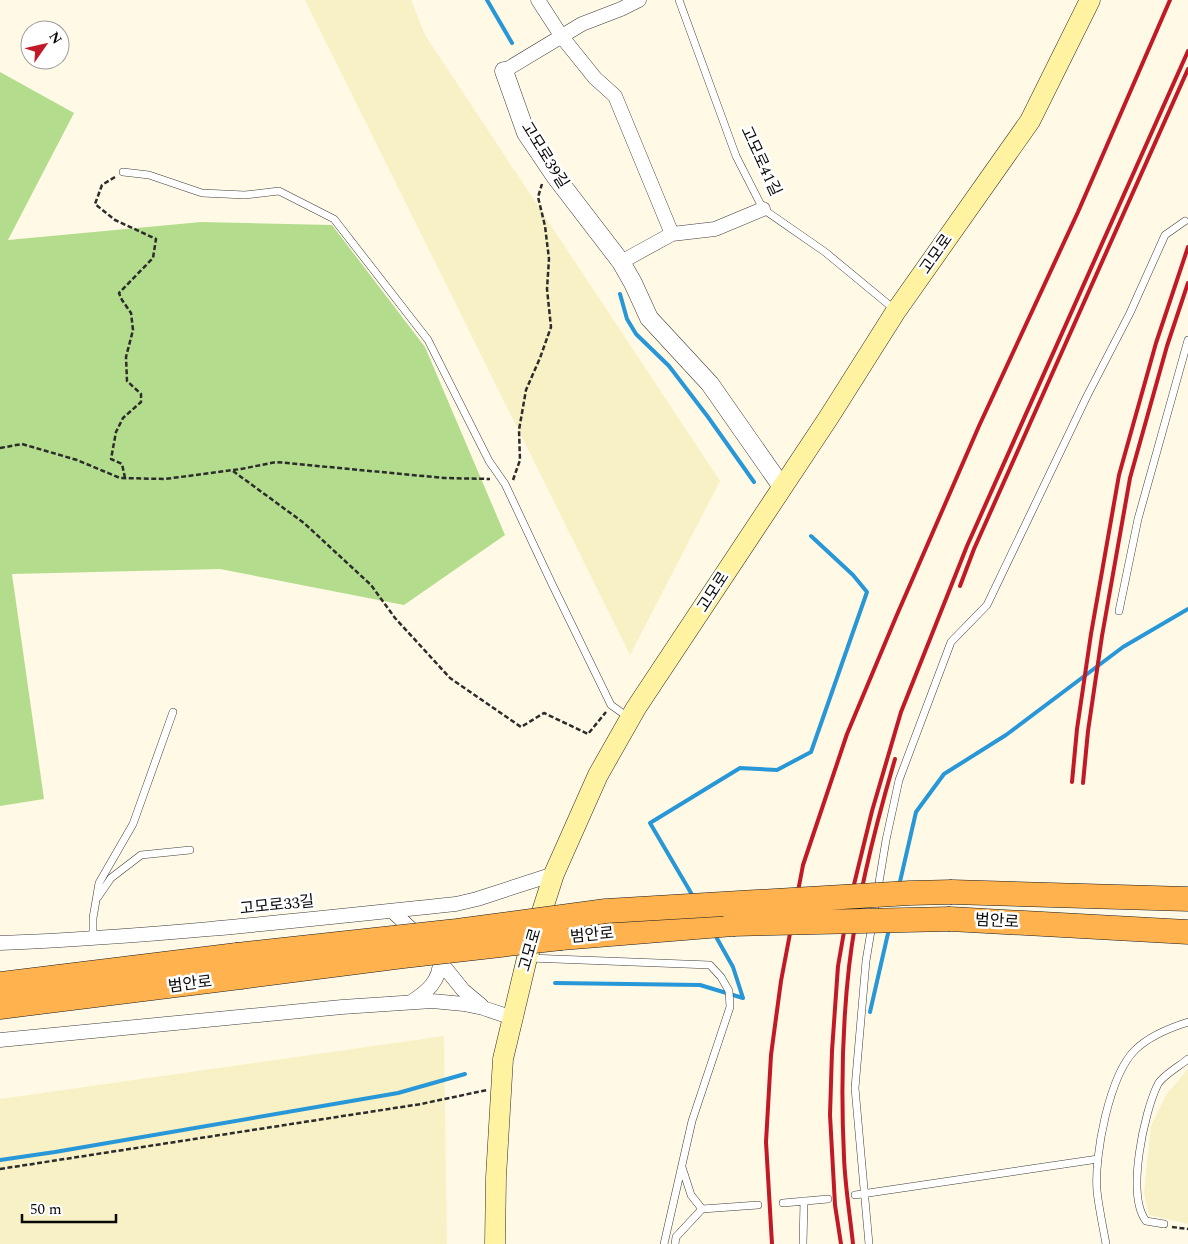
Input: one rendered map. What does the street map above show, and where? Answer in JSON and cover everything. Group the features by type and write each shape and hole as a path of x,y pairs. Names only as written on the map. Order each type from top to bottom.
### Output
{"highway":[{"name":"범안로","path":"0,1007 457,931 606,911 952,892 1188,899"},
{"name":"범안로","path":"239,966 404,956 576,936 733,924 950,919 1188,932"},
{"path":"0,984 239,966"}],"main road":[{"name":"고모로","path":"495,1244 496,1177 503,1059 527,958 554,874 598,775 630,719 896,310 1030,120 1090,0"}],"street":[{"path":"538,0 562,37 595,78 615,96 672,234"},
{"path":"562,37 582,24 621,9 638,0"},
{"name":"고모로39길","path":"562,37 504,71 526,133 555,176 621,262 633,283 648,318 710,384 782,487"},
{"path":"621,262 672,234 715,229 763,209"},
{"name":"고모로33길","path":"0,943 93,938 270,924 456,904 554,874"},
{"path":"392,910 421,938 463,990 483,1008"},
{"path":"411,1002 425,992 434,982 440,970 440,961"},
{"path":"0,1040 411,1002 447,1002 483,1008 513,1018"}],"lane":[{"name":"고모로41길","path":"679,0 736,156 763,209 825,252 896,310"},
{"path":"123,172 149,175 202,193 245,195 280,191 334,219 428,340 489,460 502,479 611,705 630,719"},
{"path":"869,1244 854,1088 866,961 886,840 899,780 951,642 987,605 1087,396 1130,313 1165,235 1186,221"},
{"path":"1119,611 1138,519 1188,340"},
{"path":"93,938 93,918 99,883 132,824 173,712"},
{"path":"96,899 111,878 141,855 190,850"},
{"path":"527,958 710,965 721,977 729,991 728,1015 692,1122 664,1244"},
{"path":"1106,1244 1097,1190 1099,1140 1117,1078 1134,1051 1165,1029 1188,1022"},
{"path":"1164,1224 1146,1221 1141,1215 1136,1188 1143,1125 1159,1082 1188,1059"},
{"path":"855,1195 1098,1159"},
{"path":"681,1166 691,1195 702,1209"},
{"path":"783,1203 828,1198"},
{"path":"803,1244 804,1201"},
{"path":"675,1244 676,1237 702,1209 758,1205"}],"path":[{"path":"123,172 102,186 95,204 115,220 156,239 153,258 119,293 131,313 133,330 126,357 127,381 141,394 141,402 123,418 116,432 110,459 122,464 125,478"},
{"path":"0,448 22,444 77,460 120,478 165,479 276,462 444,478 502,479 512,483 520,460 520,430 526,390 551,328 546,289 549,259 545,226 538,197 544,180 555,176"},
{"path":"232,470 304,524 371,585 395,618 450,678 521,727 544,713 588,734 611,705"},
{"path":"0,1169 421,1104 502,1087"},
{"path":"1164,1224 1173,1228 1188,1229"}],"shaded area":[{"path":"305,0 411,0 425,35 720,481 630,655"},
{"path":"444,1036 447,1244 0,1244 0,1099"},
{"path":"1188,1069 1188,1224 1149,1215 1144,1193 1151,1126 1166,1095"}],"green space":[{"path":"0,72 74,113 8,240 201,222 332,225 425,347 505,535 404,605 220,569 12,574 44,799 0,806"}],"waterway":[{"path":"487,0 512,43"},
{"path":"620,294 627,319 636,334 669,366 754,482"},
{"path":"694,898 650,823 740,768 777,770 811,752 867,592 853,575 811,536"},
{"path":"899,886 916,812 944,774 1006,735 1123,647 1188,609"},
{"path":"870,1012 889,929"},
{"path":"715,935 733,967 743,998"},
{"path":"555,983 700,985 743,998"},
{"path":"0,1160 398,1093 465,1074"}],"railway":[{"path":"772,1244 766,1142 771,1055 781,981 803,865 847,734 896,617 979,426 1078,212 1170,0"},
{"path":"841,1244 835,1205 830,1115 838,966 848,909 872,811 901,712 967,546 1188,51"},
{"path":"960,586 974,549 1188,69"},
{"path":"1072,782 1077,729 1091,634 1119,475 1156,343 1188,247"},
{"path":"1083,783 1088,731 1102,636 1130,478 1167,346 1188,283"},
{"path":"853,1244 845,1179 842,1086 849,967 862,888 895,759"}]}
